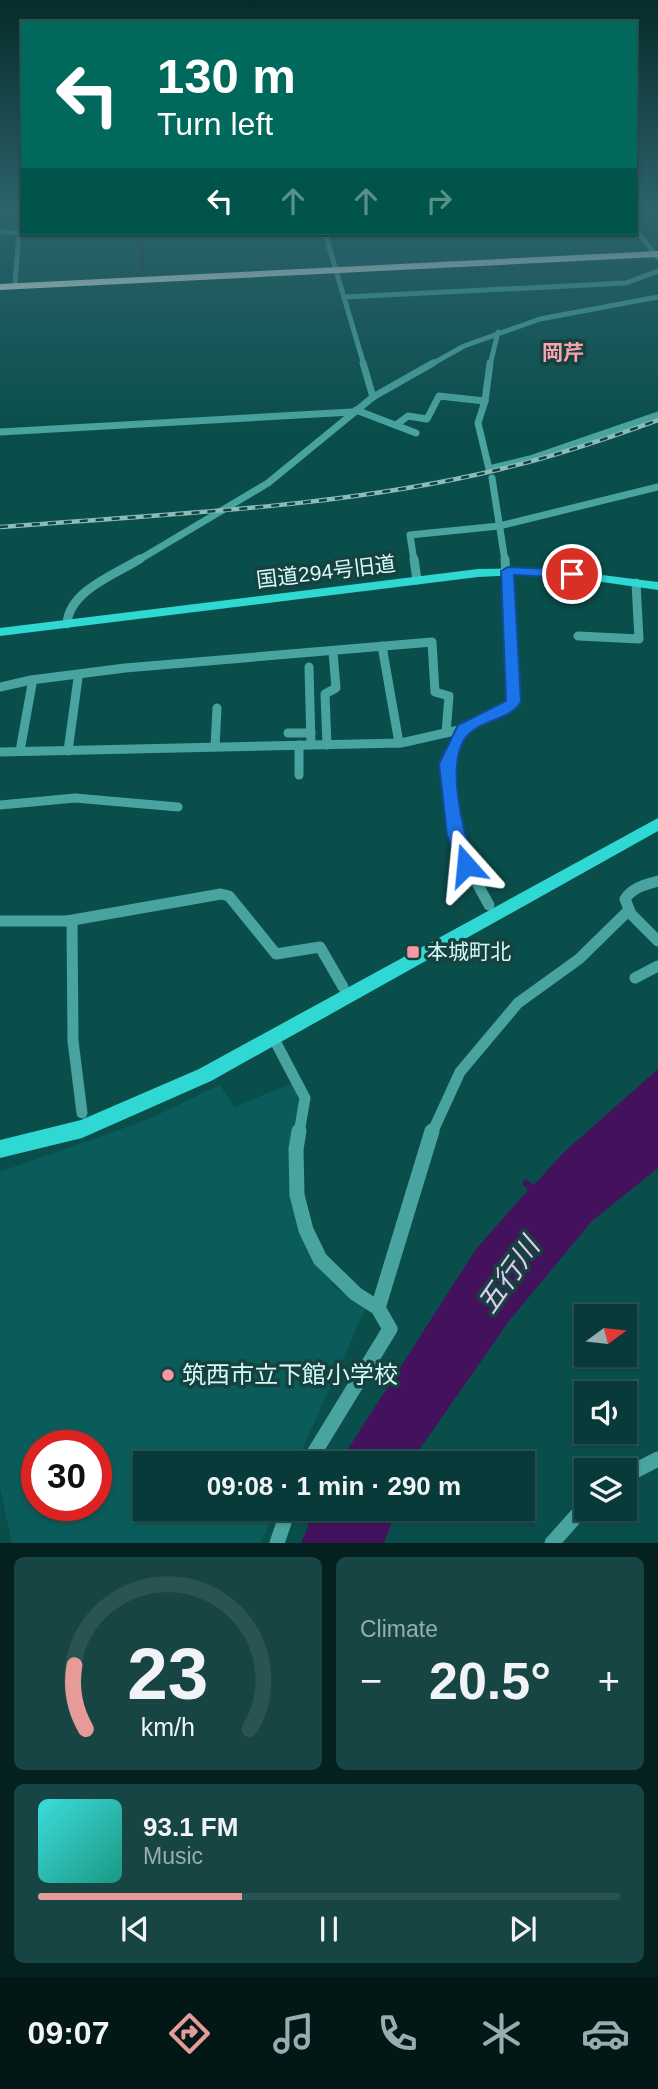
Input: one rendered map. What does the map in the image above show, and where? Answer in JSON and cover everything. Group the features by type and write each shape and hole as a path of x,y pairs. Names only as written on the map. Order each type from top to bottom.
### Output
{"highway":[{"path":"0,285 39,283"}],"street":[{"path":"340,283 373,397"},
{"path":"345,297 626,283"},
{"path":"67,624 68,610 85,592 268,483 373,397 464,346 498,332 551,316 658,297"},
{"path":"498,332 488,371 485,401 478,423 489,469 530,459 658,415"},
{"path":"396,425 408,416 427,419 439,396 485,401"},
{"path":"0,432 355,411 416,433"},
{"path":"0,752 399,743 463,729 509,707 513,702 508,571 492,478"},
{"path":"417,580 410,535 499,526 658,487"},
{"name":"国道294号旧道","path":"0,632 508,571 546,571 658,586"},
{"path":"578,636 639,639 636,583"},
{"path":"0,687 31,680 125,668 432,642 435,692 449,696 446,733"},
{"path":"382,646 399,743"},
{"path":"327,745 325,694 336,688 333,652"},
{"path":"309,667 312,745"},
{"path":"68,751 78,678"},
{"path":"20,751 32,684"},
{"path":"215,747 217,708"},
{"path":"463,729 447,764 456,835 466,865 489,905"},
{"path":"288,733 311,733"},
{"path":"299,745 299,775"},
{"path":"0,805 75,799 178,807"},
{"path":"0,1149 82,1129 205,1075 658,824"},
{"path":"658,881 630,891 624,903 627,912 658,941"},
{"path":"0,920 67,921 221,894 229,896 276,954 320,947 342,987"},
{"path":"378,1308 431,1134 460,1072 518,1003 579,959 627,912"},
{"path":"67,921 72,921 76,1086 82,1113"},
{"path":"635,978 658,966"},
{"path":"274,1039 304,1098 296,1149 297,1195 306,1230 320,1259 337,1278 378,1308 390,1329 315,1451"},
{"path":"637,1470 658,1459"},
{"path":"552,1543 574,1518"},
{"path":"277,1543 285,1521"}],"shaded area":[{"name":"筑西市立下館小学校","path":"293,1083 299,1100 290,1154 310,1253 336,1289 367,1305 301,1451 133,1451 133,1521 271,1521 261,1543 12,1543 0,1488 0,1172 147,1120 220,1085 234,1107"}],"water":[{"name":"五行川","path":"658,1069 658,1168 592,1221 509,1321 418,1451 347,1451 476,1249 528,1190 522,1183 526,1179 534,1185 563,1153"},
{"path":"310,1521 392,1521 384,1543 301,1543"}],"railway":[{"path":"0,527 252,508 378,493 521,464 658,420"}],"place":[{"name":"本城町北","path":"413,952"},
{"name":"筑西市立下館小学校","path":"168,1375"}],"district":[{"name":"岡芹","path":"563,353"}],"route":[{"path":"466,865 456,835 447,764 463,729 509,707 513,702 508,571 572,574"}]}
